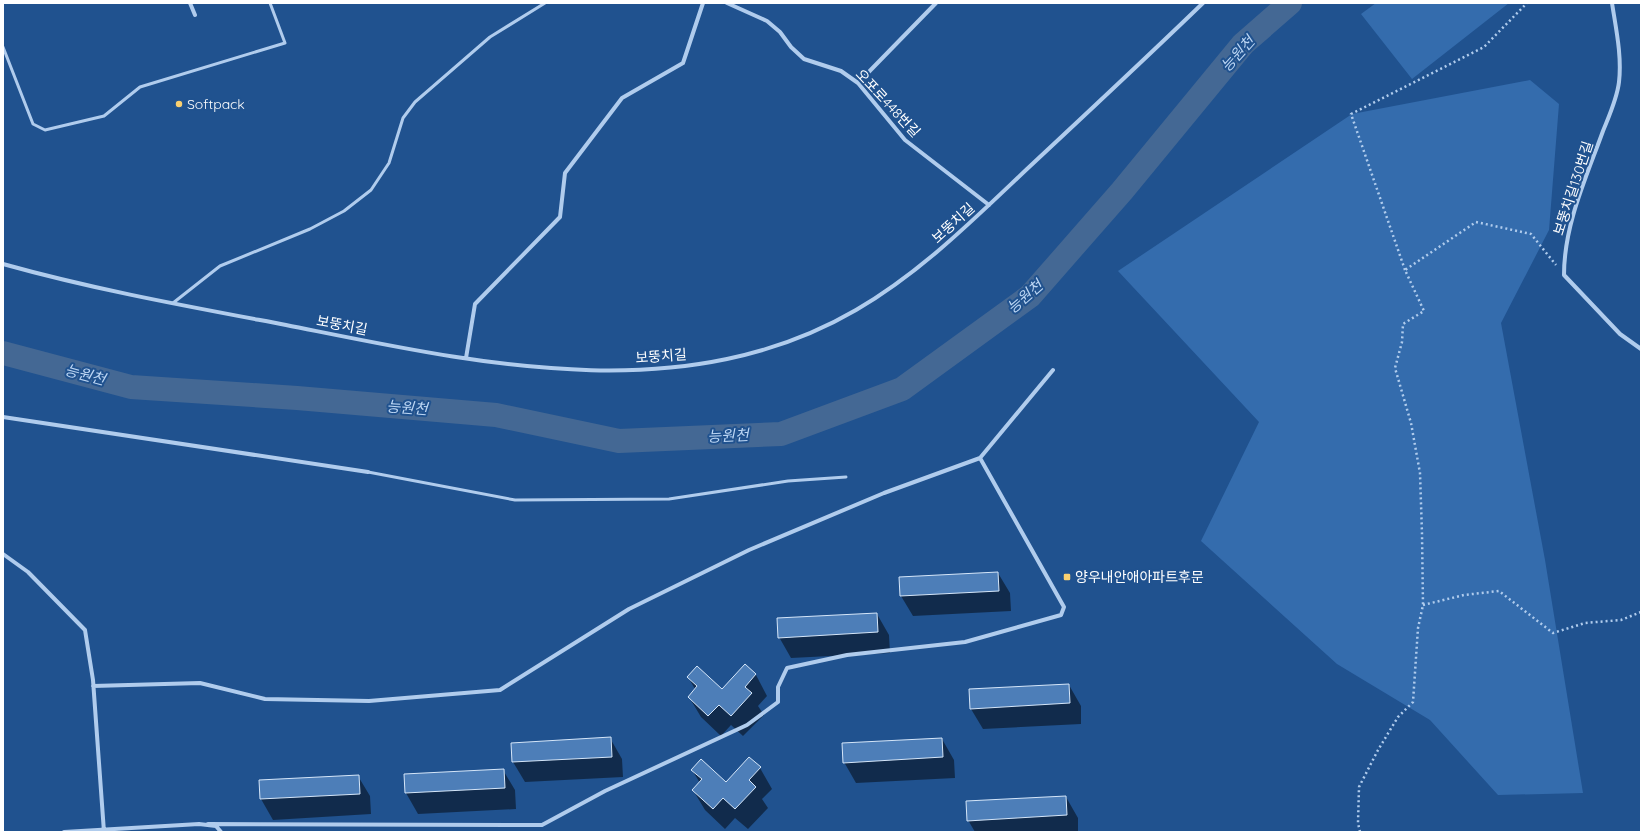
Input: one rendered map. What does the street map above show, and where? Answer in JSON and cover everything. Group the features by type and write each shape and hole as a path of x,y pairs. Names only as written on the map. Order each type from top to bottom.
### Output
{"street":[{"path":"190,3 195,15"},
{"path":"466,358 475,304 560,217 566,173 622,98 683,63 703,3"},
{"name":"오포로448번길","path":"727,3 767,21 780,32 791,47 804,59 842,71 858,83 905,140 989,205"},
{"path":"858,83 936,3"},
{"name":"보뚱치길","path":"3,264 173,303 402,348 466,358 594,371 695,365 750,355 802,337 856,310 950,242 1203,3"},
{"name":"보뚱치길130번길","path":"1564,275 1564,252 1576,202 1613,104 1619,83 1620,61 1612,3"},
{"path":"1564,275 1620,334 1641,349"},
{"path":"93,686 200,683 265,699 369,701 500,690 630,609 748,550 884,493 980,458 1053,370"},
{"path":"3,417 368,472"},
{"path":"64,832 208,824 542,825 605,791 747,725 778,702 778,687 787,668 847,655 965,642 1060,615 1064,607 980,458"},
{"path":"3,554 28,572 85,630 93,686 104,830"},
{"path":"208,824 216,826 222,832"}],"lane":[{"path":"3,47 33,124 45,130 104,116 140,87 285,43 270,3"},
{"path":"173,303 220,266 310,229 344,211 371,190 389,163 403,118 415,102 490,37 545,3"},
{"path":"368,472 515,500 669,499 788,481 846,477"}],"path":[{"path":"1360,832 1358,823 1359,787 1378,750 1394,724 1413,702 1418,628 1423,605 1420,473 1411,423 1395,368 1402,342 1403,324 1424,311 1405,270 1351,114 1484,48 1527,3"},
{"path":"1405,270 1476,222 1531,234 1564,275"},
{"path":"1423,605 1464,595 1499,591 1553,633 1585,623 1621,620 1641,612"}],"shaded area":[{"path":"1376,3 1509,3 1412,79 1361,14"},
{"path":"1530,80 1559,104 1549,230 1501,323 1545,560 1583,793 1498,795 1430,720 1337,664 1201,541 1259,422 1118,271 1352,114"}],"building":[{"path":"998,572 999,591 900,596 899,577"},
{"path":"877,613 878,632 778,638 777,618"},
{"path":"745,664 756,674 745,687 752,693 731,716 719,705 708,716 688,697 697,686 687,677 697,666 722,689"},
{"path":"1069,684 1070,703 970,709 969,689"},
{"path":"611,737 612,757 512,762 511,743"},
{"path":"942,738 943,757 843,763 842,743"},
{"path":"749,757 761,767 749,780 756,787 735,809 723,798 713,809 692,790 702,779 691,770 701,759 726,782"},
{"path":"504,769 505,788 405,793 404,774"},
{"path":"359,775 360,794 260,799 259,780"},
{"path":"1066,796 1067,815 967,821 966,801"}],"waterway":[{"name":"능원천","path":"3,353 131,387 297,398 496,415 619,441 781,434 902,389 1030,296 1122,191 1243,44 1290,3"}],"place":[{"name":"Softpack","path":"179,104"},
{"name":"양우내안애아파트후문","path":"1067,577"}]}
